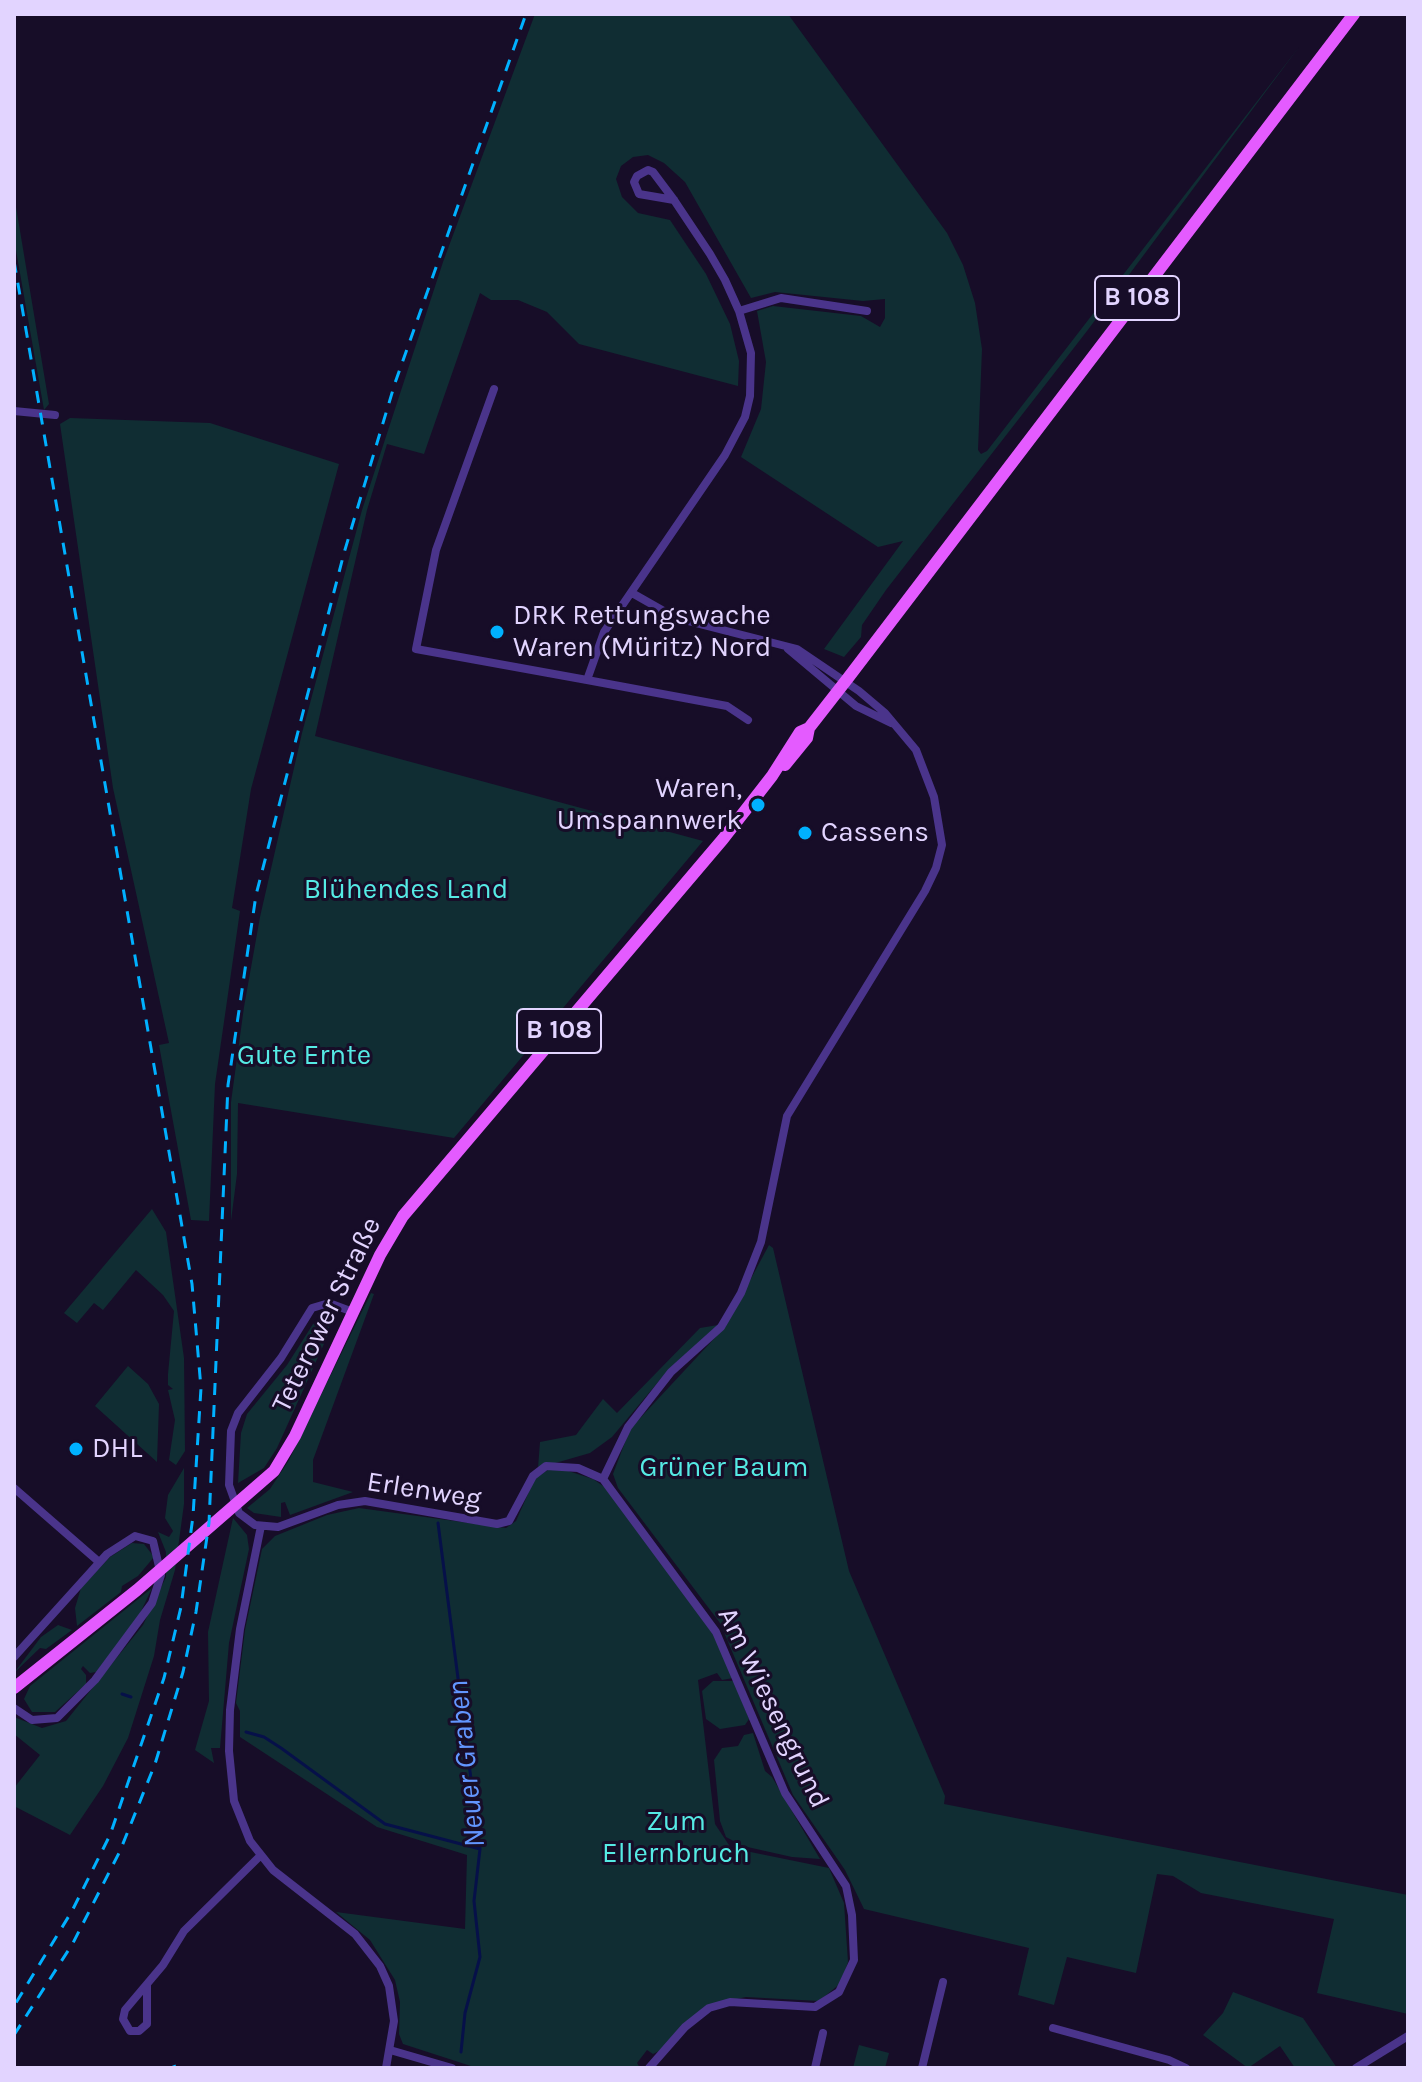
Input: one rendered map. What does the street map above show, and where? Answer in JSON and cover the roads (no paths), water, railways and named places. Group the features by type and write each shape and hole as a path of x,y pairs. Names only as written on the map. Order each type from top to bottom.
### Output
{"main road":[{"name":"B 108","path":"847,679 1354,14"},
{"name":"Teterower Straße","path":"14,1688 137,1590 267,1480 295,1436 348,1310 391,1234 417,1199 715,848 772,776 800,732 809,728 847,679"}],"street":[{"path":"587,680 604,632 725,455 745,417 753,375 739,311 710,254 674,200 653,172 643,171 637,176 634,182 639,194 646,198 674,200"},
{"path":"739,311 781,298 867,311"},
{"path":"494,389 436,550 416,649 727,706 748,720"},
{"path":"14,411 55,415"},
{"path":"603,1479 626,1431 671,1372 721,1327 741,1293 761,1242 775,1163 794,1101 849,1017 936,868 942,845 934,797 916,750 885,713 847,679 810,655 676,618 632,593"},
{"path":"788,649 837,692 880,721 891,723"},
{"path":"348,1310 324,1304 307,1313 287,1349 246,1400 234,1422 229,1485 232,1498 244,1518 261,1526 235,1660 229,1751 234,1801 240,1821 260,1856 282,1879 355,1934 373,1955 392,1999 390,2050 386,2068"},
{"name":"Erlenweg","path":"261,1526 287,1525 358,1501 503,1524 509,1521 533,1476 546,1466 578,1468 603,1479"},
{"name":"Am Wiesengrund","path":"603,1479 716,1632 785,1793 841,1876 852,1915 853,1964 844,1986 833,1998 805,2008 745,2002 718,2005 685,2027 653,2067"},
{"path":"14,1488 99,1562"},
{"path":"14,1657 99,1562 129,1538 140,1535 153,1541 161,1575 152,1603 140,1623 66,1713 42,1721 24,1717 14,1708"},
{"path":"147,1985 147,2024 139,2031 130,2031 123,2015 184,1931 260,1856"},
{"path":"922,2068 943,1982"},
{"path":"1053,2028 1169,2060 1186,2068"},
{"path":"815,2068 823,2033"},
{"path":"1356,2068 1408,2036"},
{"path":"390,2050 452,2068"}],"waterway":[{"name":"Neuer Graben","path":"438,1523 480,1849 474,1901 480,1957 465,2013 461,2052"},
{"path":"122,1694 131,1697"},
{"path":"246,1732 264,1737 281,1748 385,1824 480,1849"}],"railway":[{"path":"14,2035 73,1943 120,1851 155,1764 183,1672 196,1612 209,1523 228,1085 256,895 344,553 395,383 526,14"},
{"path":"14,261 192,1284 201,1388 193,1516 181,1607 164,1678 110,1835 72,1911 14,2006"},
{"path":"171,2068 176,2066"}],"place":[{"name":"DRK Rettungswache Waren (Müritz) Nord","path":"497,632"},
{"name":"Waren, Umspannwerk","path":"758,805"},
{"name":"Cassens","path":"805,833"},
{"name":"DHL","path":"76,1449"}],"park label":[{"name":"Blühendes Land","path":"406,890"},
{"name":"Gute Ernte","path":"304,1056"},
{"name":"Grüner Baum","path":"724,1468"},
{"name":"Zum Ellernbruch","path":"676,1838"}]}
